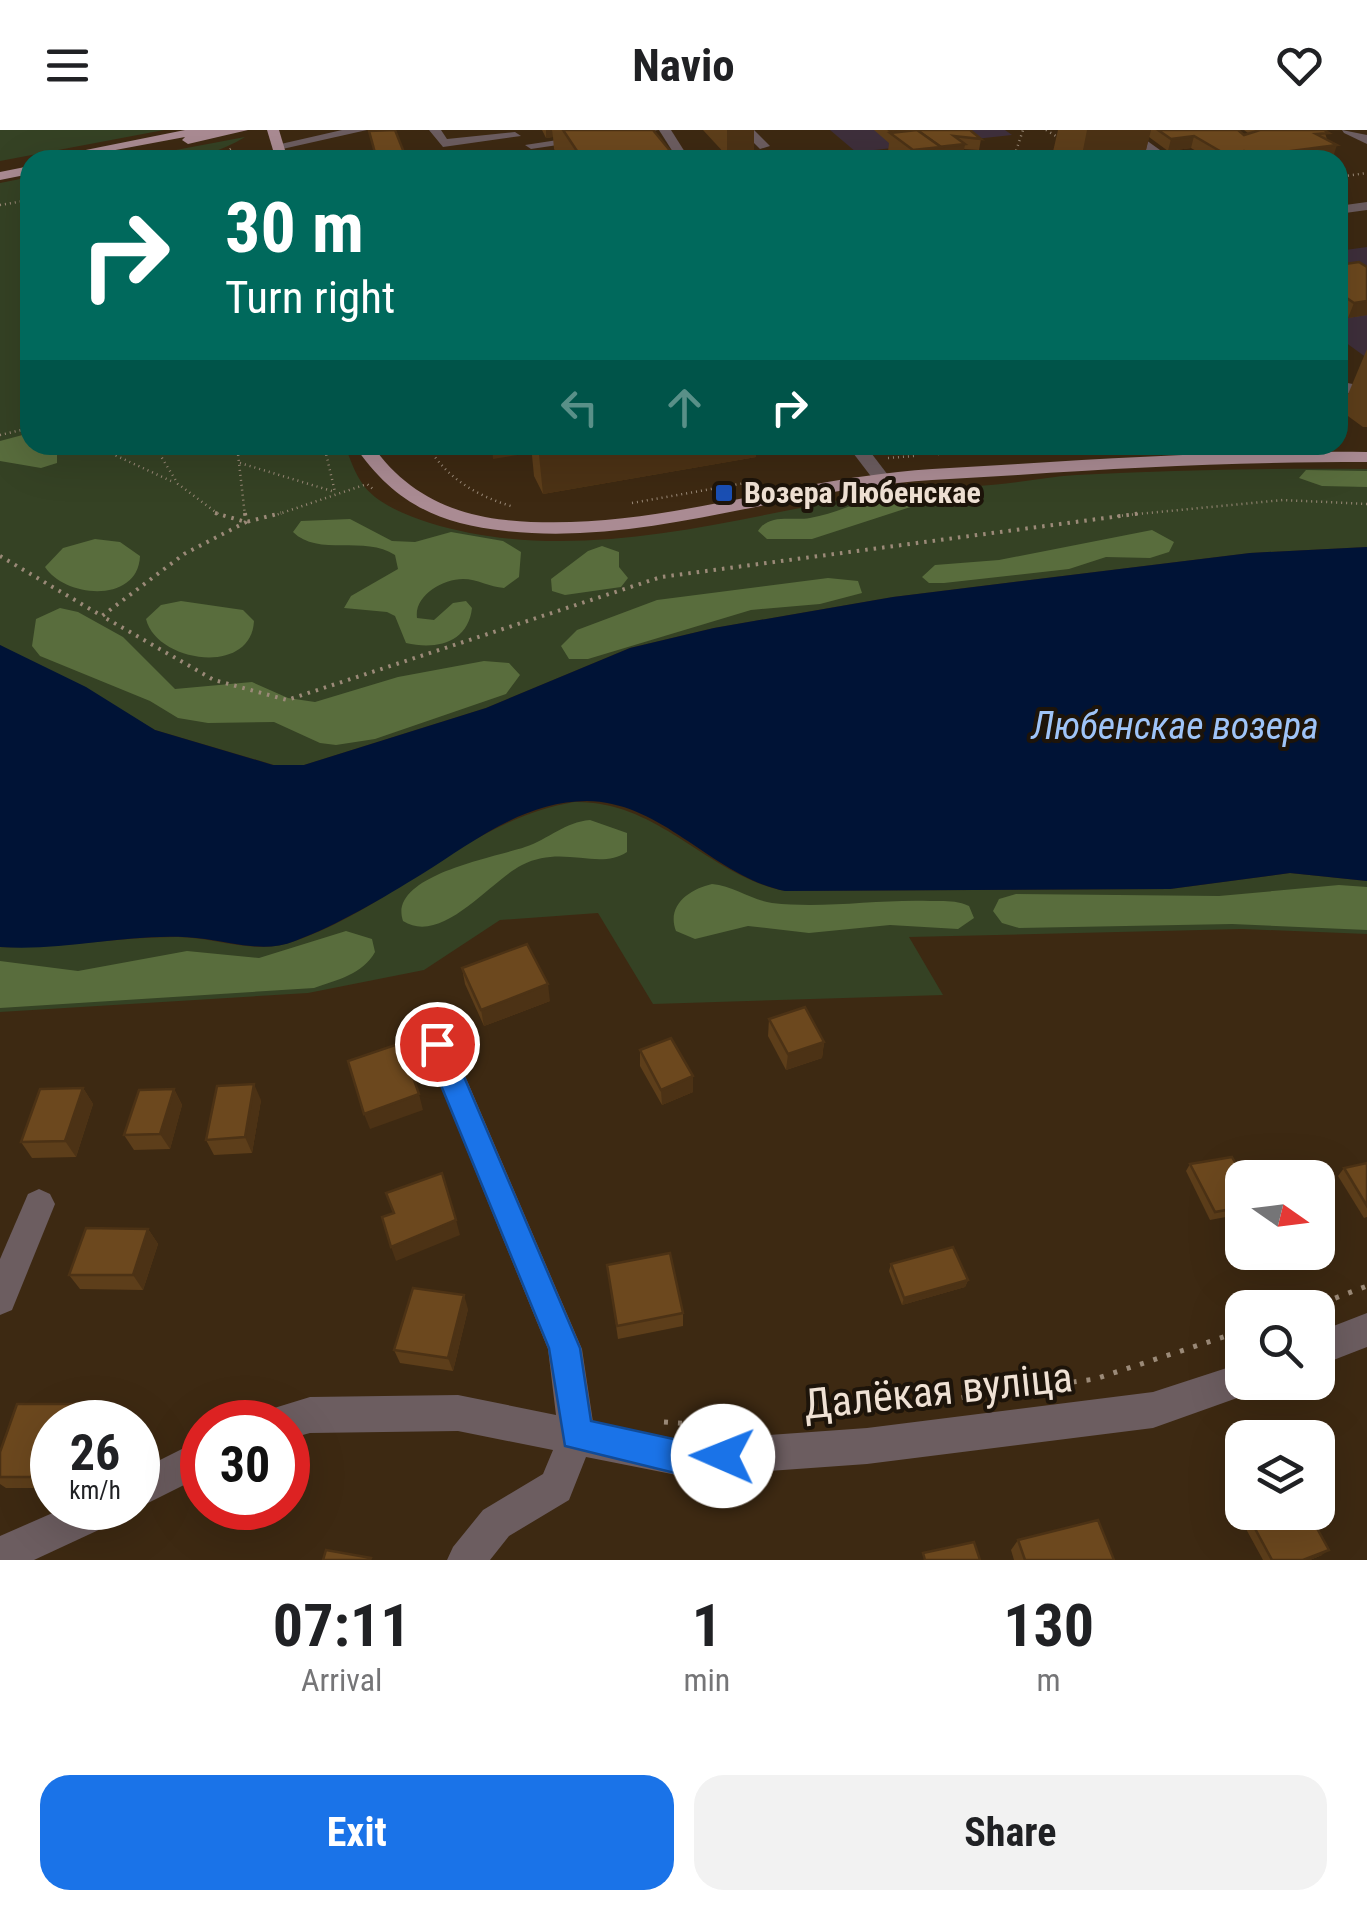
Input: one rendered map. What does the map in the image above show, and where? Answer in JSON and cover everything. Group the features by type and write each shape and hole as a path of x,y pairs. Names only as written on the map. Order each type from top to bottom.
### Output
{"main road":[{"path":"96,150 204,130"},
{"path":"137,150 242,130"},
{"path":"371,455 391,483 417,500 459,515 531,529 603,528 882,479 1196,457 1367,456"}],"street":[{"path":"291,150 361,130"},
{"path":"435,130 444,150"},
{"path":"531,145 652,130"},
{"path":"747,130 764,146"},
{"path":"1124,130 1153,150"},
{"path":"1348,130 1367,140"},
{"path":"443,142 515,136"},
{"path":"864,455 882,479"},
{"path":"437,1044 564,1348 577,1434 556,1487 496,1524 466,1560"},
{"path":"0,1299 40,1204"},
{"path":"1335,1342 1367,1330"},
{"name":"Далёкая вуліца","path":"310,1415 458,1413 687,1459 867,1446 1153,1410 1225,1386"},
{"path":"0,1556 57,1530"}],"path":[{"path":"1046,130 1061,140"},
{"path":"120,455 175,484 202,506 246,522"},
{"path":"159,455 175,484"},
{"path":"238,455 246,522"},
{"path":"238,462 335,492 326,455"},
{"path":"435,455 449,474 473,490 521,508"},
{"path":"868,461 914,456"},
{"path":"616,506 764,480"},
{"path":"0,556 214,680 287,700 662,578 1104,517 1283,500 1367,504"},
{"path":"102,616 184,554 246,522"},
{"path":"1335,1298 1367,1286"},
{"path":"804,1420 1095,1379 1225,1336"},
{"path":"651,1421 727,1426"}],"shaded area":[{"path":"830,130 1005,130 1012,135 874,150 854,150"},
{"path":"1367,247 1367,358 1348,344 1348,250"}],"green space":[{"path":"0,130 164,130 58,150 20,150 20,157 0,161"},
{"path":"245,137 217,150 176,150"},
{"path":"20,179 20,455 349,455 364,486 403,513 493,537 557,541 685,530 940,484 992,485 1076,475 1149,472 1367,469 1367,547 1250,553 893,597 714,628 630,648 486,708 304,765 274,765 155,730 0,645 0,183"},
{"path":"20,436 20,455 57,455 57,463 41,468 0,461 0,441"},
{"path":"1306,470 1367,471 1367,487 1322,486 1299,478"},
{"path":"911,491 926,494 929,501 812,539 767,539 758,531 775,520 810,518 883,495"},
{"path":"350,519 392,541 415,542 451,532 503,541 521,552 519,577 504,588 463,579 431,590 420,603 417,618 434,620 453,603 466,601 472,608 469,620 449,641 428,645 406,643 395,616 344,608 351,596 398,569 395,555 370,546 315,543 293,532 301,521"},
{"path":"1152,530 1174,542 1169,552 1150,558 1106,557 1069,569 944,583 929,583 922,577 935,565 999,560"},
{"path":"95,539 120,542 140,556 136,572 127,582 114,589 83,590 68,585 45,567 63,548"},
{"path":"602,546 619,552 619,567 628,578 621,587 565,595 552,591 551,579 588,551"},
{"path":"828,578 858,581 862,593 820,604 751,610 588,659 569,659 561,646 577,630 657,600"},
{"path":"181,601 243,610 254,621 249,639 237,650 221,656 203,657 167,645 153,634 146,619 161,605"},
{"path":"60,608 78,612 123,637 175,689 252,682 288,698 315,702 398,677 484,661 509,663 520,675 506,694 375,739 336,745 320,743 274,722 208,723 178,718 150,701 40,656 32,646 36,619"},
{"path":"574,802 632,813 731,870 785,891 1170,889 1290,873 1367,881 1367,934 1242,929 909,937 943,995 653,1004 598,913 500,920 424,970 308,993 0,1012 0,947 175,937 261,947 289,943 362,910 499,827"},
{"path":"590,820 627,833 627,852 604,859 537,859 509,873 465,908 434,925 418,926 403,921 402,905 411,891 427,880"},
{"path":"712,884 764,901 792,905 955,902 969,906 974,918 958,929 890,925 809,933 748,926 695,939 676,931 677,906 696,890"},
{"path":"1339,885 1367,887 1367,930 1232,924 1019,928 1002,923 993,911 999,899 1016,894 1219,896"},
{"path":"346,931 372,939 375,952 356,971 314,988 0,1008 0,961 78,971 187,951 259,958"}],"water":[{"name":"Любенскае возера","path":"1367,547 1367,881 1290,873 1170,889 785,891 734,871 640,813 587,801 542,808 521,816 360,910 284,945 261,947 154,937 51,947 0,947 0,645 86,687 155,730 273,765 304,765 486,708 630,648 714,628 893,597 1250,553"}],"building":[{"path":"395,130 403,150 374,150 369,131"},
{"path":"563,130 653,130 669,150 576,150"},
{"path":"917,130 970,130 981,139 954,136 965,144 941,147"},
{"path":"917,130 941,147 913,150 890,133"},
{"path":"1158,130 1238,130 1244,135 1260,130 1324,130 1329,133 1316,134 1337,145 1299,150 1218,150 1194,136 1171,139"},
{"path":"1359,262 1367,267 1367,301 1354,303 1348,299 1348,264"},
{"path":"527,944 548,984 481,1010 462,968"},
{"path":"805,1007 824,1042 788,1054 769,1019"},
{"path":"671,1038 693,1076 661,1090 640,1050"},
{"path":"401,1043 419,1094 364,1114 348,1061"},
{"path":"254,1084 245,1137 206,1140 217,1086"},
{"path":"83,1088 65,1141 21,1142 40,1089"},
{"path":"174,1089 160,1134 124,1135 139,1090"},
{"path":"1232,1157 1234,1160 1225,1160 1225,1210 1215,1212 1190,1164"},
{"path":"1367,1163 1367,1206 1344,1168"},
{"path":"442,1173 456,1220 391,1247 382,1217 394,1213 386,1193"},
{"path":"86,1228 148,1229 133,1275 69,1275"},
{"path":"953,1247 968,1280 904,1298 891,1264"},
{"path":"670,1253 683,1313 617,1326 607,1265"},
{"path":"413,1288 464,1295 448,1358 394,1350"},
{"path":"17,1404 30,1404 30,1477 0,1477 0,1452"},
{"path":"1098,1520 1114,1560 1025,1560 1018,1540"},
{"path":"1256,1530 1318,1530 1329,1550 1303,1560 1272,1560"},
{"path":"974,1542 980,1560 925,1560 923,1553"},
{"path":"326,1550 371,1558 323,1560"}],"place":[{"name":"Возера Любенскае","path":"724,493"}],"route":[{"path":"437,1044 564,1348 577,1434 687,1459 723,1456"}]}
